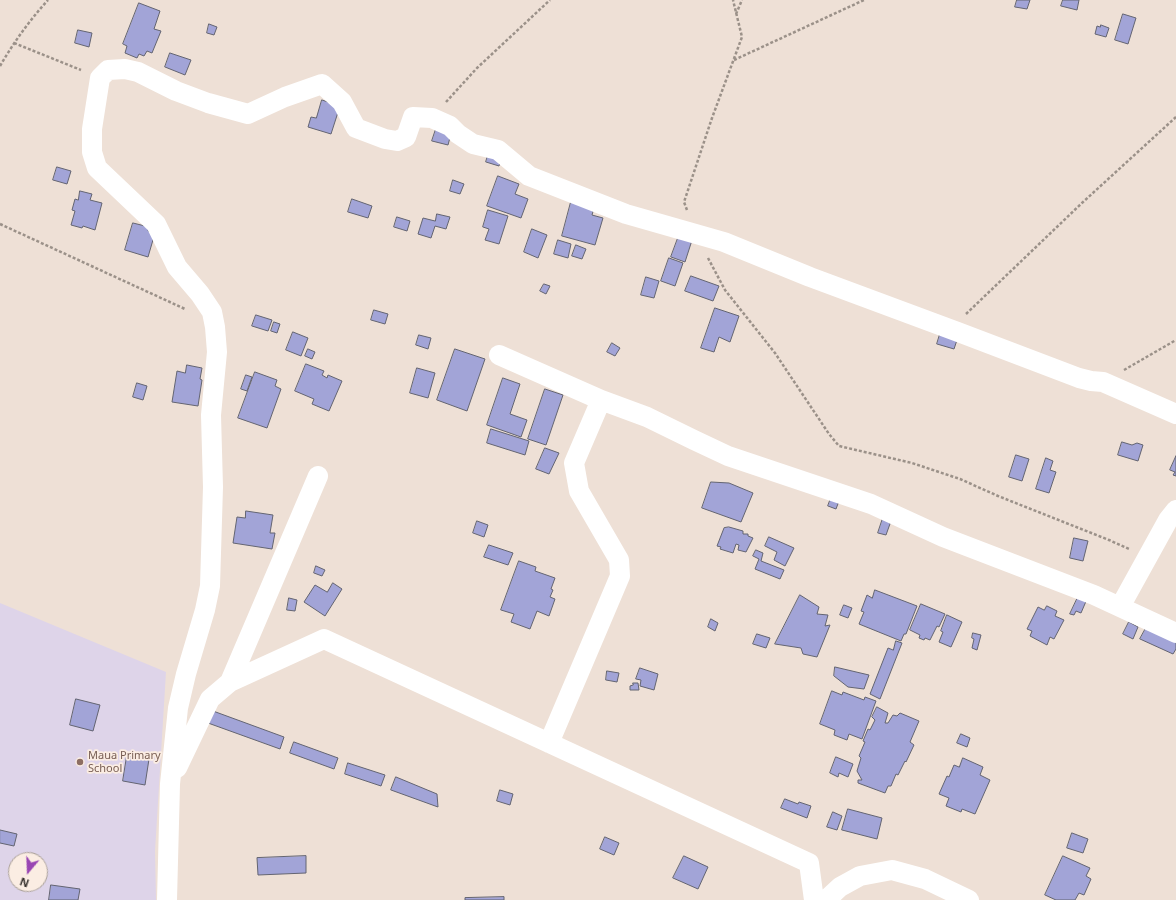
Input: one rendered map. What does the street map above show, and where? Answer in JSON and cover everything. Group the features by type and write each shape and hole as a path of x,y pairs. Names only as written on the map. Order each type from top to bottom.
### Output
{"street":[{"path":"167,900 170,784 178,708 186,674 205,610 210,586 213,487 211,415 216,352 215,327 212,312 200,294 177,267 156,224 97,168 92,152 92,130 100,78 108,70 125,69 138,72 176,91 248,114 285,97 322,84 342,102 356,128 385,139 397,141 406,137 412,117 432,118 450,126 458,134 474,144 498,150 529,176 626,214 724,242 810,277 1079,378 1103,382 1176,414"},
{"path":"499,355 601,400 647,417 728,456 871,504 943,537 1094,594 1176,633"},
{"path":"549,743 620,576 619,560 579,490 574,463 601,400"},
{"path":"230,682 318,476"},
{"path":"1120,607 1168,520 1176,510"},
{"path":"170,784 210,699 230,682 324,639 809,863 814,900"},
{"path":"826,900 840,888 860,876 892,870 925,879 969,900"}],"path":[{"path":"0,66 14,43 35,14 48,0"},
{"path":"432,118 477,68 550,0"},
{"path":"733,0 742,37 684,202 695,234 725,290 775,353 829,434 839,446 912,463 960,479 998,496 1109,540 1147,558"},
{"path":"736,14 742,0"},
{"path":"734,60 864,0"},
{"path":"14,43 100,78"},
{"path":"958,332 963,317 1083,202 1176,117"},
{"path":"0,224 186,309"},
{"path":"1103,382 1176,340"}],"shaded area":[{"name":"Maua Primary School","path":"0,603 166,672 155,851 156,900 0,900"}],"building":[{"path":"1017,0 1030,0 1027,9 1015,7"},
{"path":"1063,0 1079,0 1077,10 1061,6"},
{"path":"139,3 160,11 154,29 161,31 152,53 147,51 144,56 139,54 137,58 125,53 127,46 123,44"},
{"path":"1123,14 1136,18 1128,44 1115,40"},
{"path":"209,24 217,27 214,35 207,33"},
{"path":"1101,25 1109,28 1106,37 1095,34 1097,26 1100,27"},
{"path":"78,30 92,33 89,47 75,43"},
{"path":"170,53 191,60 185,75 165,67"},
{"path":"322,100 340,106 331,134 308,127 311,117 316,118"},
{"path":"437,126 452,130 448,145 432,141"},
{"path":"489,152 502,156 499,166 486,162"},
{"path":"57,167 71,171 67,184 53,180"},
{"path":"498,176 519,184 515,194 528,199 521,218 487,206"},
{"path":"453,180 464,184 460,194 450,191"},
{"path":"80,191 92,194 90,200 102,203 95,230 83,226 82,228 71,225 75,211 72,210 75,199 78,200"},
{"path":"352,199 372,206 368,218 348,212"},
{"path":"571,202 594,208 592,215 603,218 595,245 562,236"},
{"path":"488,210 508,216 499,244 485,240 489,229 483,227"},
{"path":"437,214 450,217 446,229 435,226 431,238 418,234 423,218 435,221"},
{"path":"397,217 410,221 407,231 394,227"},
{"path":"133,223 149,227 148,231 155,233 148,257 125,250"},
{"path":"532,229 547,235 538,258 524,252"},
{"path":"681,230 694,234 685,262 671,257"},
{"path":"558,240 571,244 568,258 554,254"},
{"path":"576,245 586,249 582,259 572,256"},
{"path":"669,258 683,263 675,286 661,281"},
{"path":"691,276 719,286 713,301 685,291"},
{"path":"646,277 659,281 654,298 641,295"},
{"path":"544,284 550,286 546,294 540,291"},
{"path":"715,308 739,316 730,342 719,337 714,352 701,348"},
{"path":"374,310 388,314 385,324 371,320"},
{"path":"256,315 272,320 268,331 252,326"},
{"path":"274,322 280,324 277,333 271,331"},
{"path":"941,331 958,337 954,349 937,344"},
{"path":"293,332 308,338 301,356 286,350"},
{"path":"419,335 431,338 428,349 416,345"},
{"path":"612,343 620,348 615,356 607,352"},
{"path":"308,349 315,352 312,359 305,356"},
{"path":"455,349 485,359 467,411 437,400"},
{"path":"306,364 324,371 322,375 327,378 328,375 342,381 329,411 312,404 314,399 295,391"},
{"path":"187,365 202,368 200,379 202,380 198,406 172,402 177,371 185,373"},
{"path":"417,368 435,373 428,398 410,393"},
{"path":"255,372 277,380 275,386 281,389 267,428 238,418"},
{"path":"246,375 252,377 247,391 241,389"},
{"path":"503,378 520,384 510,414 527,420 521,437 487,425"},
{"path":"137,383 147,386 143,400 133,397"},
{"path":"545,389 563,395 546,445 528,439"},
{"path":"491,429 529,441 525,455 487,443"},
{"path":"1122,442 1132,445 1137,443 1143,445 1138,461 1118,455"},
{"path":"545,448 559,453 549,474 536,469"},
{"path":"1016,455 1029,459 1022,481 1009,477"},
{"path":"1176,456 1176,476 1173,475 1175,472 1170,470"},
{"path":"1046,458 1053,461 1050,470 1056,472 1049,493 1036,489"},
{"path":"711,482 729,483 753,493 741,522 702,508"},
{"path":"831,498 839,501 836,509 828,506"},
{"path":"246,511 273,515 270,533 275,533 272,549 233,543 237,517 245,518"},
{"path":"883,518 891,521 886,535 878,533"},
{"path":"477,521 488,525 484,537 473,533"},
{"path":"729,527 743,531 743,534 748,534 748,536 753,538 746,552 738,550 739,545 736,544 733,553 720,549 721,547 717,546 724,528"},
{"path":"769,537 794,548 785,566 774,560 777,552 765,546"},
{"path":"1074,538 1088,541 1083,561 1070,558"},
{"path":"489,545 513,553 508,565 484,557"},
{"path":"756,550 763,553 761,561 784,570 780,579 755,569 759,559 753,556"},
{"path":"519,561 536,567 535,571 555,578 550,597 555,599 549,616 537,611 530,629 511,622 514,614 501,610"},
{"path":"316,566 325,570 322,576 314,573"},
{"path":"333,583 342,589 325,616 304,602 315,585 327,592"},
{"path":"875,590 917,606 906,634 904,634 901,641 859,624 864,612 861,611 867,595 872,598"},
{"path":"800,595 819,607 817,614 828,615 825,626 830,625 817,657 803,654 801,648 775,644"},
{"path":"1079,595 1087,599 1081,613 1076,611 1074,615 1070,614"},
{"path":"289,598 297,600 295,611 287,610"},
{"path":"921,604 945,614 939,627 937,626 930,640 919,638 920,635 910,630"},
{"path":"844,605 852,608 848,618 840,615"},
{"path":"1047,606 1057,611 1055,616 1064,620 1054,639 1050,637 1047,645 1030,636 1032,631 1027,629 1038,607 1044,610"},
{"path":"947,615 962,622 951,647 939,642 943,632 941,631"},
{"path":"711,619 718,623 715,631 708,627"},
{"path":"1129,622 1138,627 1133,639 1123,634"},
{"path":"1146,628 1176,642 1176,649 1173,654 1140,639"},
{"path":"973,633 981,635 977,650 972,648 974,639 972,638"},
{"path":"757,634 770,638 766,648 753,644"},
{"path":"896,641 902,643 880,699 870,694 888,648 893,650"},
{"path":"835,667 869,675 864,689 848,687 834,676"},
{"path":"640,668 658,674 654,690 640,686 641,680 636,679"},
{"path":"607,671 619,673 617,682 606,680"},
{"path":"633,683 638,683 639,690 630,690 630,686 633,685"},
{"path":"832,691 842,695 843,692 864,700 865,697 876,701 862,739 849,734 847,740 834,735 835,730 820,724"},
{"path":"76,699 100,705 93,731 70,725"},
{"path":"877,707 888,713 885,723 888,723 893,715 897,716 900,713 919,721 910,742 914,745 906,762 905,761 898,775 896,774 891,786 888,786 885,793 858,783 858,780 862,780 857,771 861,758 859,756 865,742 863,741 868,729 870,730 875,720 872,717"},
{"path":"213,711 284,737 280,749 208,723"},
{"path":"961,734 970,738 967,747 957,743"},
{"path":"294,742 338,758 334,769 290,753"},
{"path":"127,756 149,759 145,785 123,781"},
{"path":"836,757 853,764 848,777 839,773 838,777 830,773"},
{"path":"963,758 983,767 980,775 990,780 975,814 962,809 961,812 946,806 949,798 939,794 954,765 959,767"},
{"path":"348,763 385,775 381,786 345,774"},
{"path":"396,777 437,794 438,807 391,790"},
{"path":"500,790 513,794 510,805 497,801"},
{"path":"785,799 798,804 799,802 811,806 807,818 781,808"},
{"path":"848,809 882,818 877,839 842,830"},
{"path":"833,812 842,816 837,830 827,827"},
{"path":"0,830 17,834 14,846 0,843"},
{"path":"1072,833 1088,839 1083,853 1067,848"},
{"path":"605,837 619,843 614,855 600,849"},
{"path":"306,856 306,873 258,875 257,858"},
{"path":"684,856 708,867 698,889 673,878"},
{"path":"1063,856 1090,868 1086,876 1091,879 1084,895 1079,893 1075,900 1056,900 1045,895"},
{"path":"51,885 80,889 78,900 49,900"},
{"path":"504,897 504,900 465,900 465,898"}],"place":[{"name":"Maua Primary School","path":"80,762"}]}
